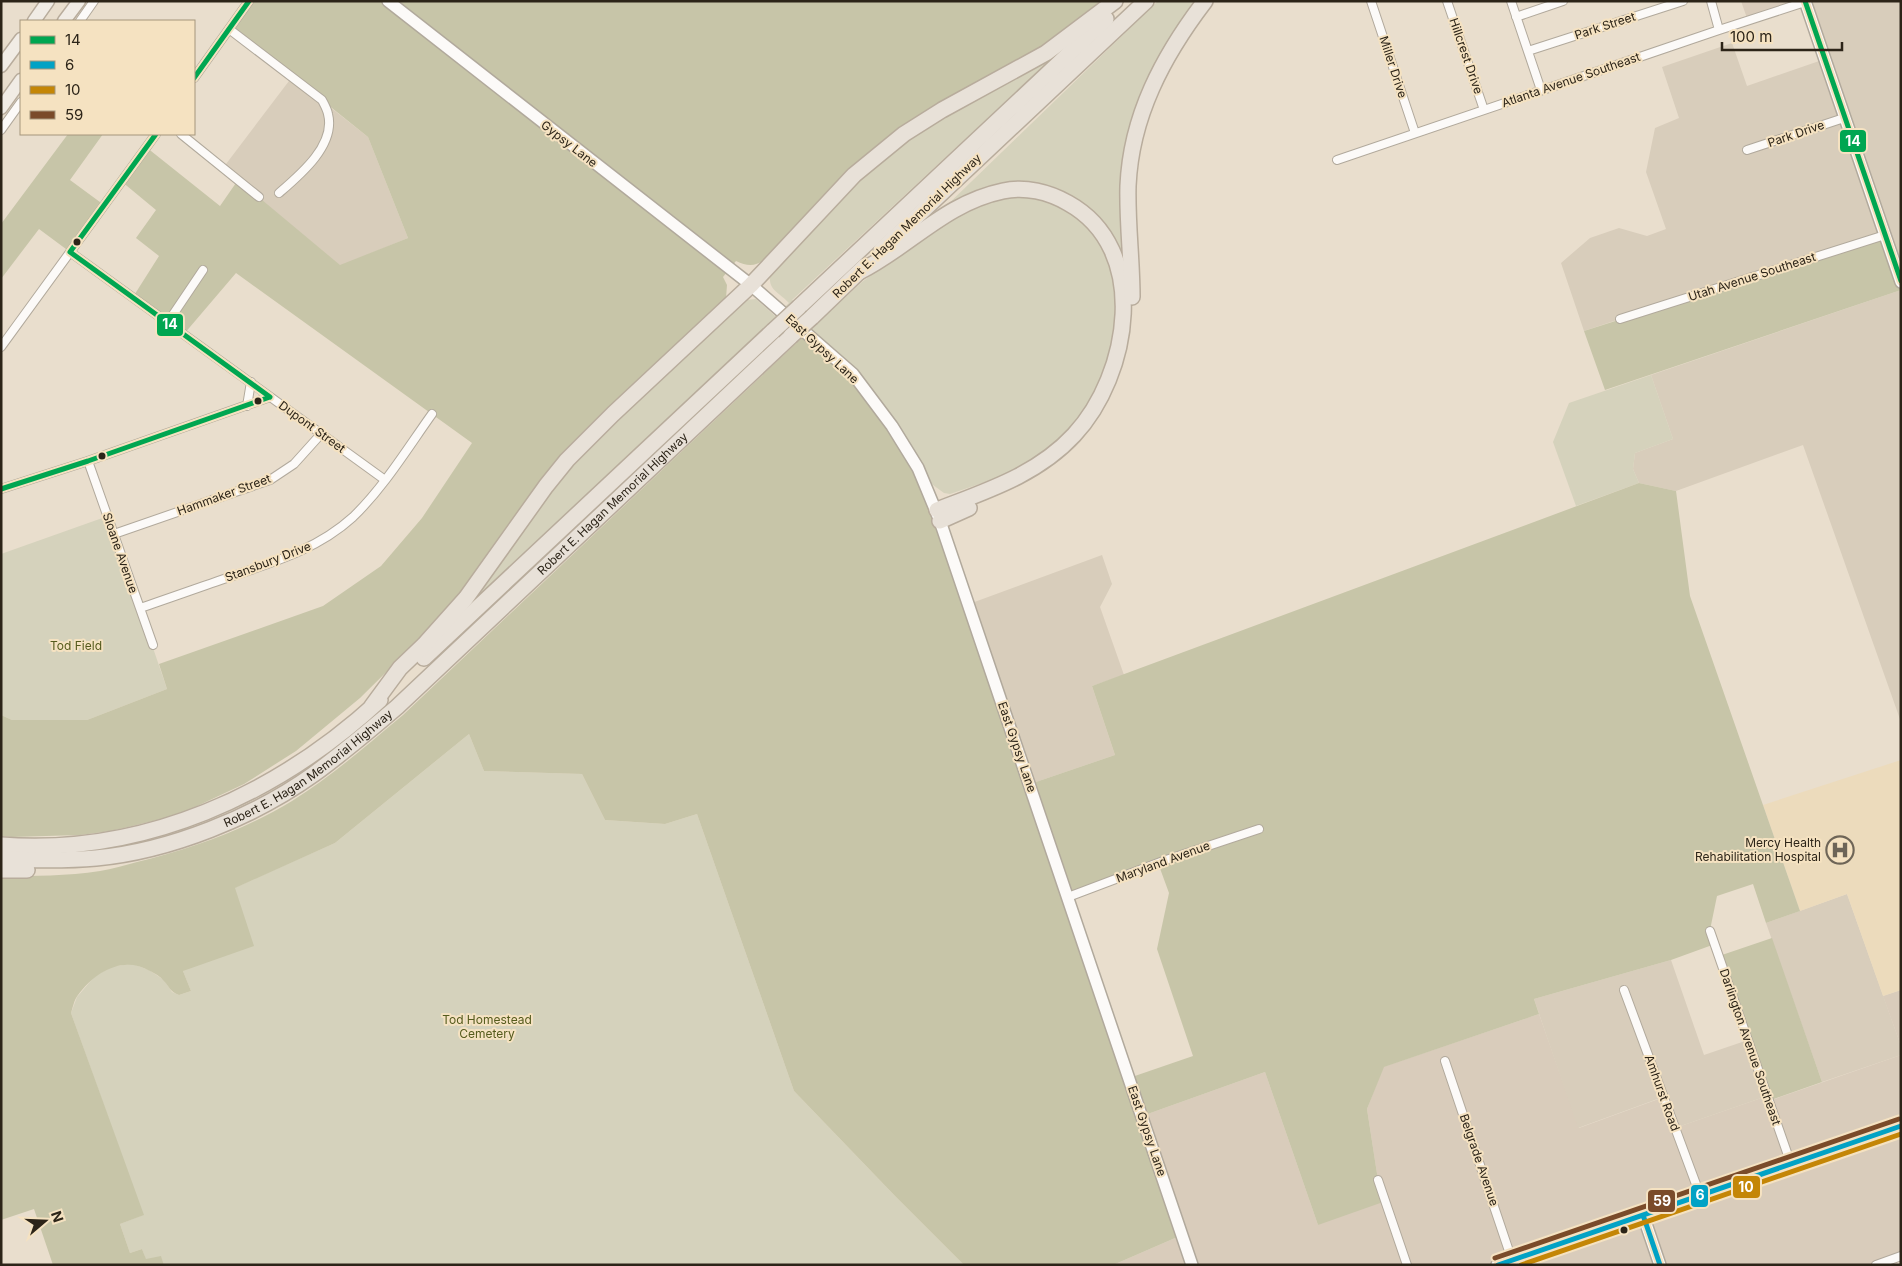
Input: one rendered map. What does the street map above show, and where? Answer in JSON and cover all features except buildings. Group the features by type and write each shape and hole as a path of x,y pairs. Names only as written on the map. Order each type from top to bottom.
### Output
{"highway":[{"path":"372,706 400,668 424,645 466,598 546,486 567,460 750,285 854,175 904,134 942,110 1046,53 1115,1"},
{"name":"Robert E. Hagan Memorial Highway","path":"1,845 34,846 88,842 149,831 196,816 249,794 302,763 372,706 1126,1"},
{"name":"Robert E. Hagan Memorial Highway","path":"1,859 96,858 163,844 231,820 284,794 339,756 397,707 1146,1"},
{"path":"939,516 1025,483 1046,471 1070,452 1092,427 1110,396 1123,365 1132,319 1128,185 1138,126 1149,92 1165,59 1184,28 1205,1"},
{"path":"859,272 875,264 914,235 956,209 979,198 1004,191 1024,189 1043,192 1059,198 1087,215 1109,242 1117,261 1123,300 1119,347 1101,395 1089,416 1058,451 1039,465 1019,477 939,516"},
{"path":"1,870 74,867 86,865 96,858"}],"main road":[{"path":"35,20 48,1"},
{"path":"65,20 78,1"},
{"name":"Gypsy Lane","path":"388,1 750,285"},
{"path":"1805,2 1901,282"},
{"path":"1,66 20,40"},
{"path":"1,108 20,81"},
{"name":"East Gypsy Lane","path":"750,285 853,374 892,426 918,468 939,516 1192,1265"},
{"path":"1497,1265 1513,1262 1901,1126"},
{"path":"1643,1215 1660,1265"}],"street":[{"path":"81,20 94,1"},
{"path":"195,77 249,1"},
{"name":"Miller Drive","path":"1371,1 1415,133"},
{"name":"Hillcrest Drive","path":"1447,1 1484,110"},
{"path":"1511,1 1541,90"},
{"path":"1516,17 1564,1"},
{"name":"Park Street","path":"1528,51 1683,1"},
{"path":"1711,1 1719,30"},
{"name":"Atlanta Avenue Southeast","path":"1337,160 1805,2"},
{"path":"229,29 322,100 328,115 326,139 316,157 280,194"},
{"path":"1,130 20,103"},
{"name":"Park Drive","path":"1747,150 1844,118"},
{"path":"1,347 155,135"},
{"path":"182,135 258,197"},
{"name":"Utah Avenue Southeast","path":"1620,319 1884,235"},
{"name":"Dupont Street","path":"70,252 385,480"},
{"path":"168,322 203,270"},
{"path":"247,406 250,382"},
{"path":"1,489 88,461 270,397"},
{"name":"Stansbury Drive","path":"140,608 281,559 310,547 329,535 352,517 368,501 432,414"},
{"name":"Hammaker Street","path":"114,534 270,480 294,464 322,434"},
{"name":"Sloane Avenue","path":"88,461 153,646"},
{"name":"Maryland Avenue","path":"1068,896 1258,829"},
{"name":"Darlington Avenue Southeast","path":"1710,930 1791,1164"},
{"name":"Amhurst Road","path":"1624,990 1700,1195"},
{"name":"Belgrade Avenue","path":"1445,1061 1513,1262"},
{"path":"1378,1180 1408,1265"},
{"path":"1876,1265 1901,1256"}],"shaded area":[{"path":"249,1 1105,1 1039,50 903,127 881,143 831,187 764,260 750,265 736,261 723,277 727,285 726,298 610,410 443,616 360,698 296,751 244,784 170,817 111,831 80,835 1,836 1,715 12,720 87,720 167,689 159,664 323,606 381,566 422,518 472,443 236,273 184,334 133,297 159,256 136,238 156,210 121,181 146,147 220,206 238,180 340,265 408,238 368,137 229,29"},
{"path":"1741,1 1805,1 1748,21"},
{"path":"1805,1 1901,1 1901,282 1620,319 1584,331 1561,263 1590,238 1619,228 1647,236 1666,229 1646,172 1655,128 1679,118 1662,67 1732,43 1747,86 1825,59"},
{"path":"292,77 368,137 408,238 340,266 223,168"},
{"path":"67,135 102,135 70,180 104,205 70,252 39,229 1,279 1,224"},
{"path":"1885,235 1901,282 1901,290 1605,390 1584,331"},
{"path":"1901,290 1901,722 1803,445 1676,491 1639,483 1633,469 1635,453 1673,439 1651,375"},
{"path":"807,333 853,374 918,468 1030,784 1115,755 1092,686 1639,483 1676,491 1690,596 1800,911 1766,923 1753,884 1717,896 1710,930 1715,944 1671,960 1534,999 1539,1014 1384,1067 1367,1109 1378,1180 1386,1201 1318,1225 1265,1072 1142,1116 1182,1235 1113,1265 964,1265 794,1091 697,814 665,824 605,820 582,774 484,771 469,734 335,843 235,888 254,946 183,971 191,991 179,995 171,990 157,975 140,966 120,965 101,973 78,995 71,1013 144,1215 120,1224 130,1253 142,1249 146,1259 161,1256 164,1265 53,1265 34,1209 1,1220 1,876 63,875 100,871 197,845 236,830 274,811 307,791 349,760 403,715","holes":["1158,863 1169,893 1157,949 1193,1056 1129,1078 1068,896"]},
{"path":"1102,555 1112,584 1100,607 1124,675 1092,686 1115,755 1030,784 969,604"},
{"name":"Mercy Health Rehabilitation Hospital","path":"1901,760 1901,990 1883,996 1847,894 1800,911 1763,805"},
{"path":"1847,894 1901,1046 1901,1055 1822,1082 1766,923"},
{"path":"1772,938 1822,1082 1768,1101 1719,956"},
{"path":"1671,960 1704,1055 1748,1040 1767,1096 1675,1128 1663,1097 1578,1128 1534,999"},
{"path":"1901,990 1901,1046 1883,996"},
{"path":"1539,1014 1579,1128 1664,1097 1675,1128 1767,1096 1769,1101 1901,1055 1901,1256 1876,1265 1113,1265 1182,1235 1142,1116 1265,1072 1318,1225 1378,1180 1367,1109 1383,1067"}],"green space":[{"path":"1158,1 1200,1 1144,97 1127,267 1123,267 1118,252 1043,188 940,212"},
{"path":"1048,57 1051,59 792,300 799,307 773,331 767,325 465,609 569,464 745,300 756,299 775,316 789,303 772,288 770,274 838,204 837,201 858,179 913,135"},
{"path":"1011,195 1051,200 1084,220 1112,262 1118,301 1113,344 1099,385 1087,407 1064,437 1031,461 997,478 950,494 944,493 933,485 807,333 862,282 928,232 963,210"},
{"path":"1651,375 1673,439 1635,453 1633,469 1639,483 1576,506 1553,442 1569,403"},
{"name":"Tod Field","path":"108,516 167,689 87,720 12,720 1,715 1,554"},
{"name":"Tod Homestead Cemetery","path":"469,734 484,771 582,774 605,820 665,824 697,814 794,1091 964,1265 164,1265 161,1257 146,1260 142,1249 130,1253 120,1224 143,1215 71,1013 77,997 95,976 113,966 133,964 149,970 164,980 172,992 179,995 191,991 183,971 234,888 335,843"}],"transit line":[{"name":"14","path":"195,77 249,1"},
{"name":"14","path":"1805,1 1901,281"},
{"name":"14","path":"70,252 155,135"},
{"name":"14","path":"70,252 270,397"},
{"name":"14","path":"1,489 88,461 270,397"},
{"name":"59","path":"1495,1258 1899,1119"},
{"name":"6","path":"1498,1265 1901,1126"},
{"name":"10","path":"1521,1265 1901,1134"},
{"name":"6","path":"1643,1215 1660,1265"}],"place":[{"name":"Mercy Health Rehabilitation Hospital","path":"1840,850"}]}
